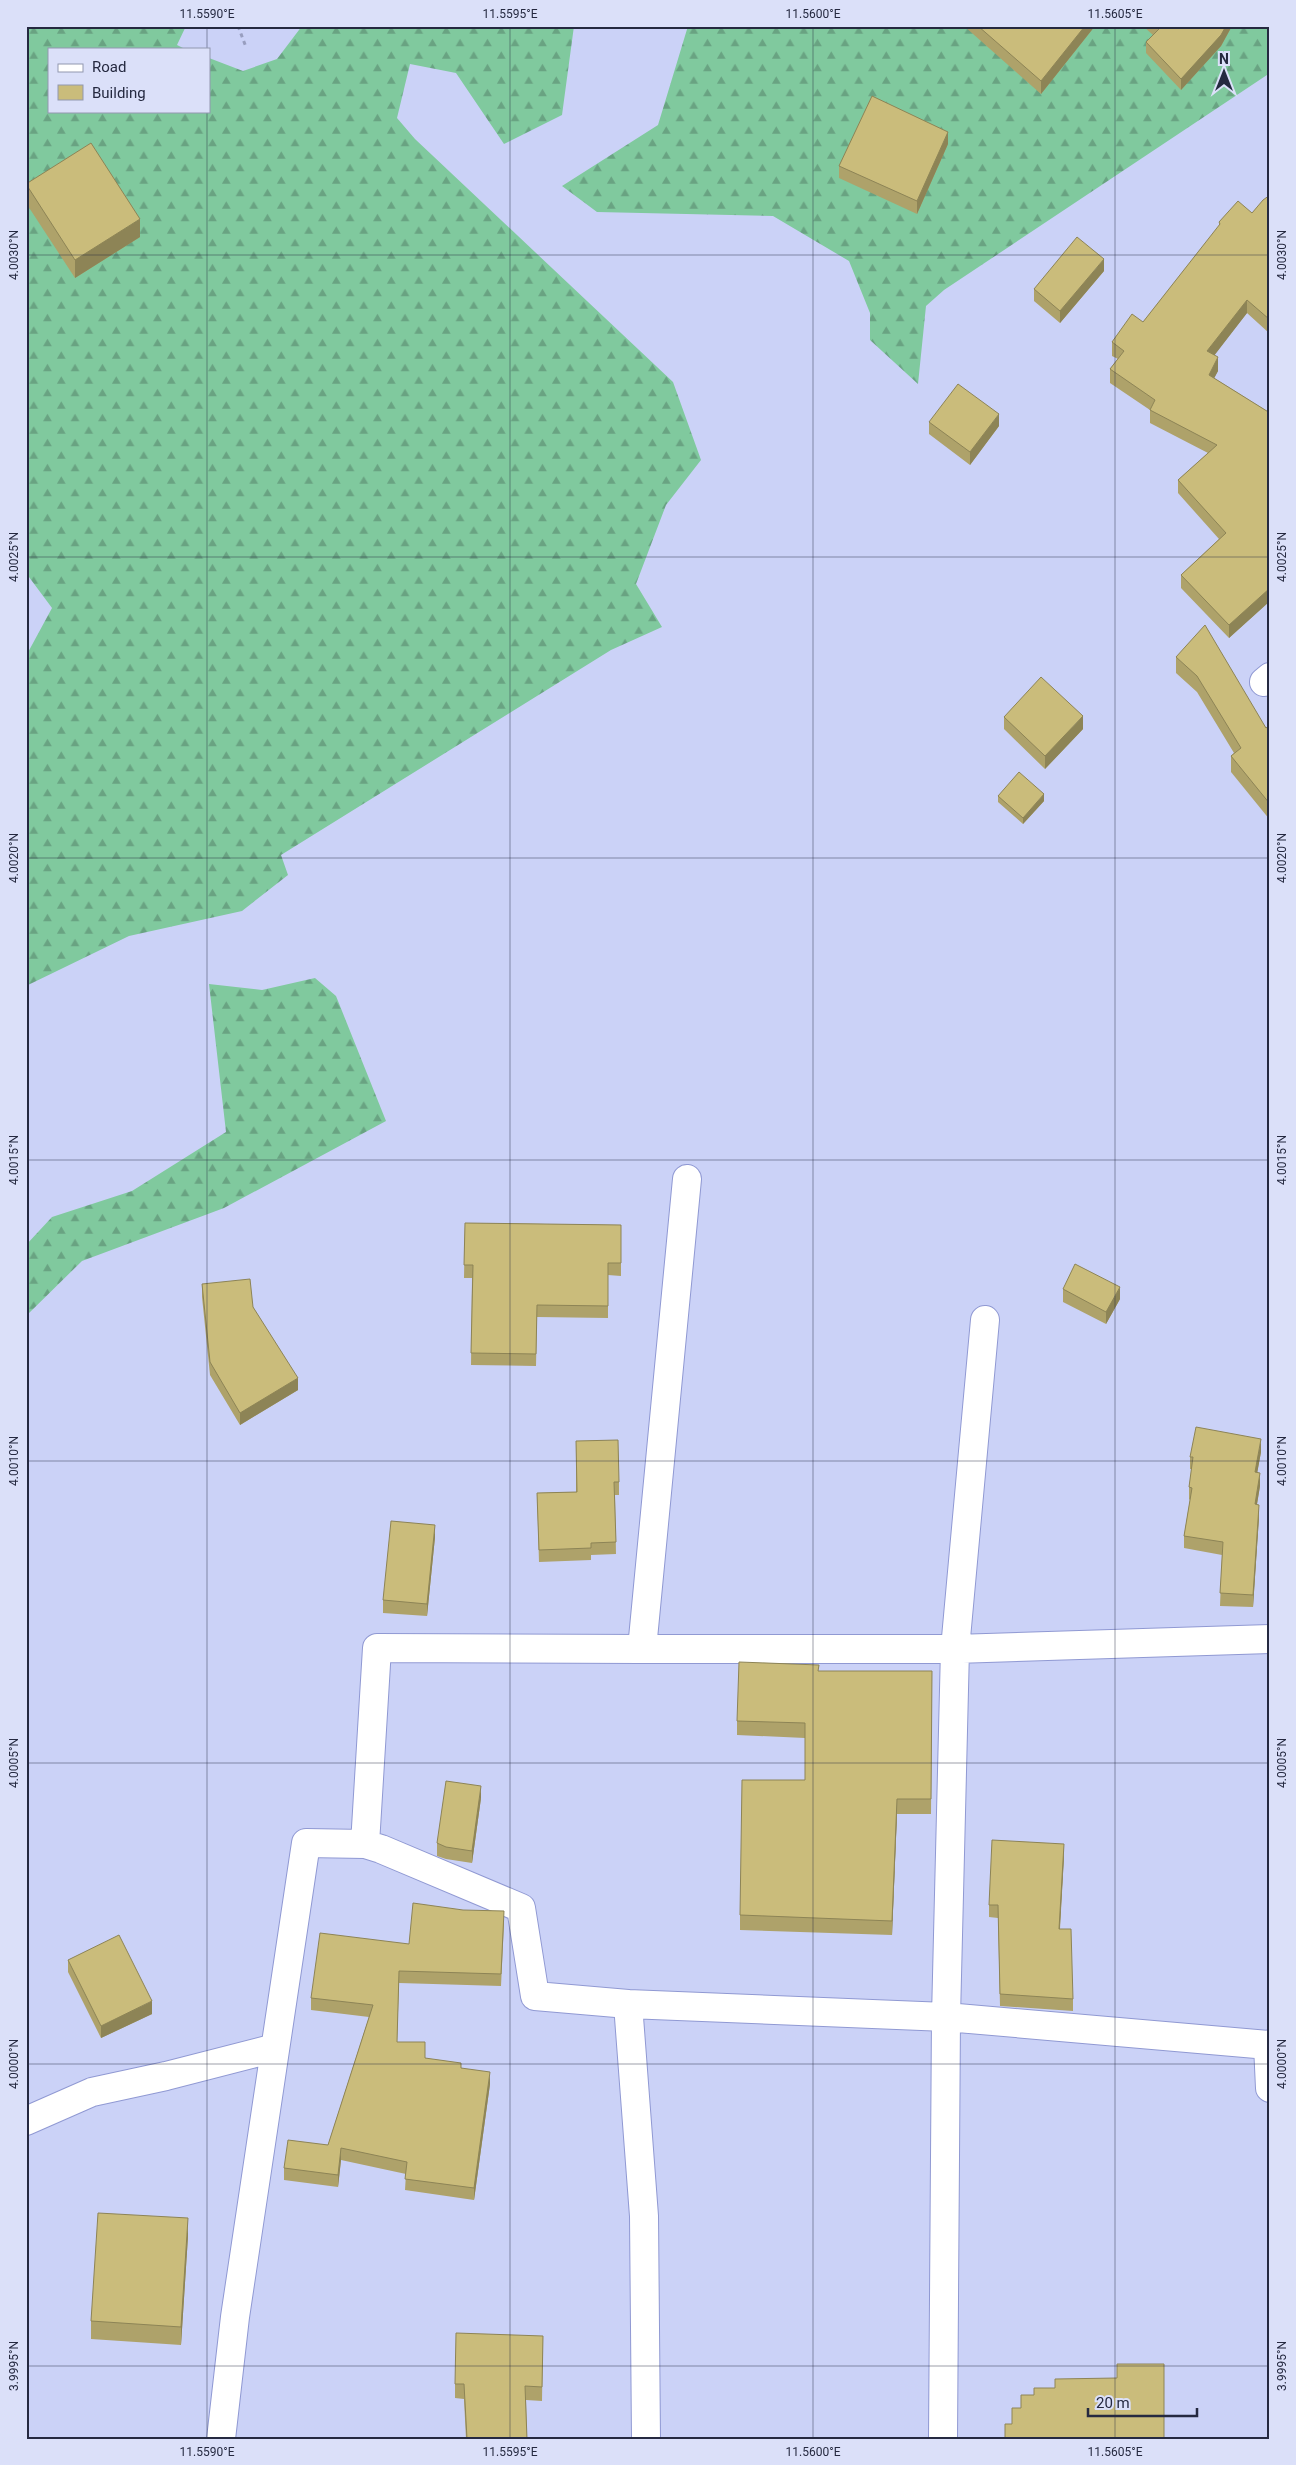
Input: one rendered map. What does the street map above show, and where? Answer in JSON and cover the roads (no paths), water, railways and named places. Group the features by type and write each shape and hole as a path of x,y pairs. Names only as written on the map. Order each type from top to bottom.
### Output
{"street":[{"path":"642,1649 687,1179"},
{"path":"943,2439 946,2017 956,1649 984,1320"},
{"path":"365,1844 377,1648 956,1649 1270,1639"},
{"path":"220,2439 236,2317 306,1843 365,1844 381,1848 521,1908 535,1996 628,2004 946,2017 1269,2044 1270,2088"},
{"path":"628,2004 644,2216 646,2439"},
{"path":"26,2121 92,2092 166,2076 275,2048"}]}
